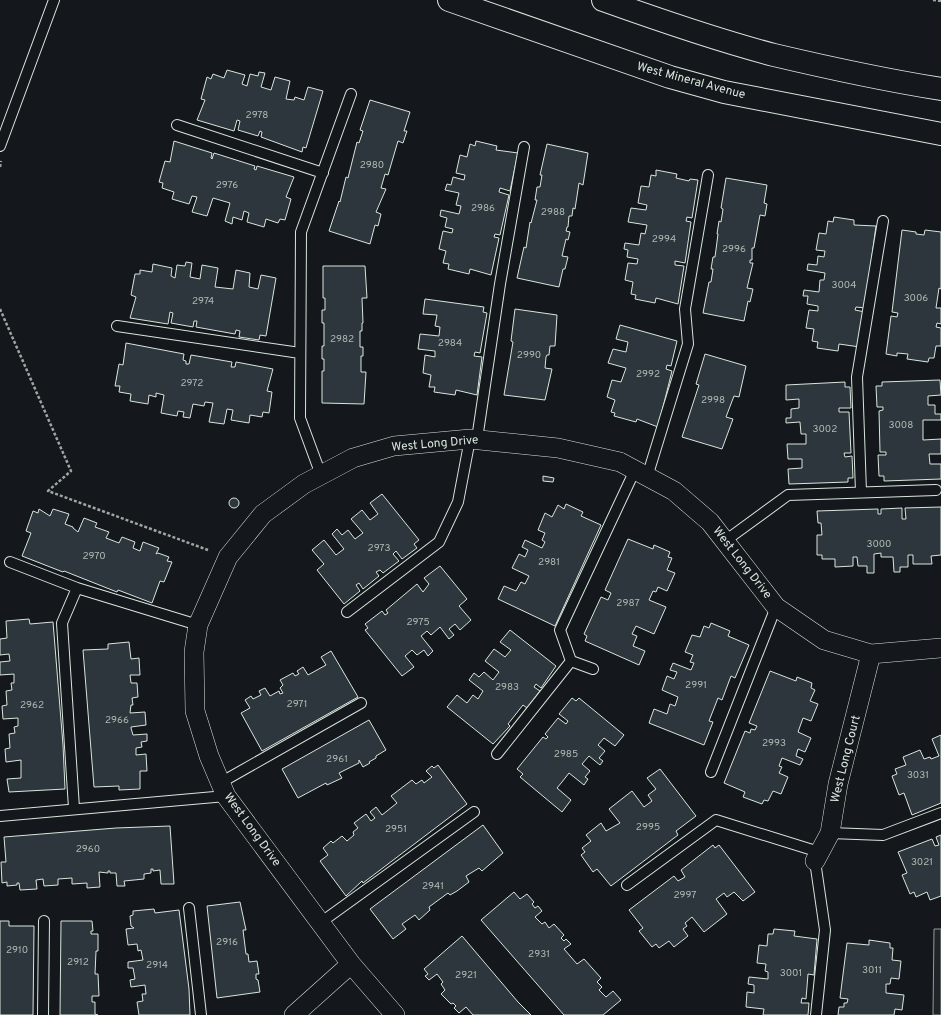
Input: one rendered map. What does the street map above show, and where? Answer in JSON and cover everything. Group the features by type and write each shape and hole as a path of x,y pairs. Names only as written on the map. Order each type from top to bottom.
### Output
{"main road":[{"name":"West Mineral Avenue","path":"449,0 625,63 724,92 941,134"},
{"path":"603,0 664,22 772,54 850,73 941,90"}],"street":[{"name":"West Long Drive","path":"395,1015 351,964 223,789 209,756 195,711 194,652 198,625 228,557 263,514 304,484 354,458 394,446 474,439 558,448 620,462 674,491 710,522 776,607 824,640 871,654 941,648"},
{"name":"West Long Court","path":"817,857 830,833 838,784 871,654"},
{"path":"294,1015 351,964"}],"lane":[{"path":"0,146 54,0"},
{"path":"321,475 300,418 302,232 351,94"},
{"path":"177,125 323,173"},
{"path":"347,612 439,542 458,502 474,439 524,147"},
{"path":"571,661 560,630 641,474 688,344 685,309 708,175"},
{"path":"861,492 857,377 883,221"},
{"path":"116,326 300,353"},
{"path":"725,541 788,495 936,490"},
{"path":"10,562 77,588 198,625"},
{"path":"74,808 62,623 77,588"},
{"path":"711,772 776,607"},
{"path":"571,661 593,669"},
{"path":"497,754 571,661"},
{"path":"0,816 223,789 361,702"},
{"path":"320,922 474,812"},
{"path":"830,833 883,835 941,813"},
{"path":"627,885 716,820 817,857 825,930 816,1015"},
{"path":"189,908 201,1015"},
{"path":"43,1015 44,921"}],"path":[{"path":"933,0 941,1"},
{"path":"0,309 71,471 48,492 228,557"}],"shaded area":[{"path":"934,929 941,929 941,1015 933,1015"}],"building":[{"path":"227,70 245,75 242,84 247,86 250,74 258,76 259,72 265,73 261,87 271,90 275,77 290,81 286,99 294,100 295,97 304,100 308,87 323,91 306,148 303,147 302,152 261,137 262,132 260,131 258,136 238,130 240,121 237,120 234,131 197,120 205,100 201,99 207,77 211,79 213,74 224,78"},
{"path":"370,100 410,112 404,131 407,131 403,143 398,141 388,175 385,174 381,188 386,189 376,212 381,214 378,226 375,225 370,244 329,231 339,201 340,202 346,177 348,178 357,142 359,143 363,131 360,130"},
{"path":"174,141 212,153 212,159 214,153 255,166 254,169 256,170 257,166 294,177 286,197 291,199 285,220 280,219 278,223 266,219 264,227 247,222 249,213 244,211 242,220 233,217 232,224 225,221 230,203 213,198 207,216 192,212 197,197 192,196 189,204 172,199 174,192 162,188 163,183 159,182 165,161 170,162"},
{"path":"476,141 497,146 496,150 518,153 510,191 500,188 499,192 509,195 500,235 495,234 494,237 499,238 491,275 470,269 469,274 448,269 449,264 443,263 446,251 439,249 443,231 452,233 453,229 445,227 447,218 440,216 441,210 459,214 461,206 456,205 459,193 445,190 447,184 451,185 453,177 464,180 465,175 456,173 460,155 467,157 470,144 475,146"},
{"path":"547,144 588,153 583,185 579,183 575,209 573,208 572,216 569,216 566,231 570,232 568,240 566,239 562,256 568,257 565,269 563,269 559,287 517,278 524,247 526,248 530,222 531,223 537,200 535,200 537,187 540,187 542,175 540,175"},
{"path":"656,170 677,174 676,178 689,181 690,179 698,180 692,218 687,217 686,221 691,222 685,263 675,261 675,265 684,266 678,304 656,298 655,303 635,299 636,295 631,294 633,282 625,280 628,263 637,264 638,259 627,257 628,250 624,249 625,243 639,245 641,233 645,234 647,225 628,222 631,208 646,210 647,205 638,203 641,186 649,187 651,175 656,176"},
{"path":"726,178 767,185 764,203 767,204 765,216 760,215 754,248 752,248 752,260 750,260 750,263 753,263 747,288 753,289 750,302 748,301 744,321 703,313 709,282 711,282 713,269 711,269 713,257 715,257 719,221 721,222 723,209 721,208"},
{"path":"834,217 854,220 854,225 876,226 865,308 856,307 855,310 865,312 860,347 839,344 838,351 817,348 818,342 812,341 814,329 806,328 809,310 818,311 818,306 807,304 808,296 803,296 804,290 819,292 820,280 824,280 825,273 807,270 808,264 817,265 818,256 824,257 825,251 816,250 819,233 826,234 828,221 833,222"},
{"path":"902,230 924,235 925,230 941,232 941,289 939,288 936,308 941,308 941,324 937,323 936,327 941,328 941,346 936,346 934,358 929,358 928,362 907,359 908,354 897,353 897,356 886,354 891,316 897,317 898,313 892,312"},
{"path":"186,262 192,263 190,277 200,279 202,265 218,268 215,287 233,289 236,270 250,273 249,287 258,289 261,275 276,278 266,336 260,335 259,340 239,337 240,331 236,330 235,334 196,327 197,321 194,321 193,327 171,323 173,313 170,312 168,324 130,318 136,297 131,295 135,274 140,274 140,270 152,272 153,264 172,268 171,276 175,278 177,265 185,266"},
{"path":"323,266 365,266 367,298 362,298 363,323 362,331 360,331 360,347 363,347 363,356 361,356 361,372 366,372 364,404 322,403 322,371 324,371 324,359 322,359 322,346 324,346 324,323 322,323 322,310 325,310 325,298 323,298"},
{"path":"425,299 484,307 483,312 487,313 480,353 475,352 474,356 482,357 477,395 456,390 455,395 434,392 435,387 429,387 431,375 423,373 425,355 435,357 435,351 418,349 420,334 439,336 440,327 435,326 437,315 423,314"},
{"path":"515,309 557,315 555,346 550,346 549,355 546,357 545,368 552,369 545,400 504,395 513,342 511,341"},
{"path":"620,325 677,341 671,366 667,365 666,369 672,371 658,427 637,419 636,422 614,416 615,413 611,412 615,400 607,397 612,380 621,382 626,368 608,363 613,349 626,352 628,342 616,339"},
{"path":"126,343 184,354 183,360 186,361 186,364 189,364 191,355 232,362 231,367 235,367 236,362 273,369 267,391 272,392 269,413 263,412 262,417 250,415 249,423 231,420 233,410 227,409 224,424 209,422 213,403 205,402 204,406 193,404 190,418 183,417 184,412 178,411 177,416 161,413 164,395 156,393 156,397 149,395 148,404 130,401 131,394 119,392 120,386 115,386 119,364 123,365"},
{"path":"705,354 746,366 739,397 734,396 726,417 733,419 722,449 682,437 699,385 696,384"},
{"path":"940,380 941,395 928,396 928,405 935,405 935,414 941,414 941,420 923,420 923,440 941,439 941,454 929,454 930,464 941,464 941,479 884,481 884,476 879,476 878,455 886,455 886,452 880,452 879,411 883,410 883,407 877,407 876,386 882,386 882,382"},
{"path":"845,382 845,387 850,387 851,408 839,408 839,412 849,412 851,453 844,453 845,457 852,456 853,478 848,478 848,482 789,484 788,469 802,468 802,459 788,459 787,444 806,444 806,434 801,434 800,422 786,423 786,418 791,418 791,409 799,408 799,399 786,400 786,385"},
{"path":"543,476 554,478 553,482 543,481"},
{"path":"382,494 419,540 414,544 417,548 402,559 396,551 393,554 399,561 383,573 380,570 376,572 379,576 363,589 359,583 356,585 360,591 344,604 317,570 324,564 312,550 324,540 336,555 344,549 332,534 337,529 342,535 348,530 355,539 363,533 351,519 362,510 370,520 378,514 370,503"},
{"path":"234,498 239,503 234,508 229,503"},
{"path":"566,504 583,512 581,516 601,525 555,626 498,599 504,586 516,591 521,582 525,584 529,576 512,568 519,554 525,557 528,550 522,547 525,540 542,548 545,542 542,540 545,533 538,530 545,513 552,517 558,505 564,509"},
{"path":"941,507 941,555 931,556 932,564 913,564 913,555 908,555 908,567 900,567 900,572 894,572 893,557 881,557 881,553 874,554 874,573 867,573 867,566 858,566 857,557 853,557 853,566 835,567 835,559 822,559 822,555 817,555 817,535 822,535 821,523 818,523 817,511 878,509 878,514 881,514 881,509 902,508 902,519 906,519 905,508"},
{"path":"39,509 50,516 53,509 69,514 65,524 73,527 78,532 84,518 97,523 95,527 109,532 106,538 119,543 122,537 135,542 133,548 140,551 143,542 159,548 156,554 158,553 169,557 167,561 172,562 164,582 160,581 152,603 118,590 117,592 22,556 31,533 26,531 33,511 38,513"},
{"path":"628,539 653,549 654,545 670,552 668,557 672,558 667,570 675,573 667,591 658,587 656,592 653,591 649,600 666,607 654,634 636,626 632,634 637,636 633,646 645,651 639,665 585,641 587,636 584,634 601,597 608,600 611,593 605,590"},
{"path":"440,566 467,599 459,606 471,620 460,630 455,624 449,629 454,635 449,639 440,627 431,635 427,631 421,636 433,651 428,656 424,650 417,655 412,650 405,656 414,667 402,676 365,630 368,628 365,624 382,611 385,615 388,613 386,610 417,584 423,592 429,584 424,578"},
{"path":"29,619 30,624 53,622 65,789 9,792 7,779 21,778 21,760 6,762 5,749 10,748 9,734 15,733 14,727 18,726 18,718 3,719 2,706 7,705 6,691 12,690 11,683 14,683 14,674 0,675 0,662 10,661 9,654 0,655 0,639 7,638 6,621"},
{"path":"711,623 730,631 728,636 749,645 735,678 731,676 722,700 718,698 709,721 713,722 704,745 649,723 654,709 667,714 670,704 675,706 678,697 662,690 667,676 674,679 677,672 670,670 673,663 691,670 694,663 690,662 693,655 685,652 692,635 700,637 704,626 709,628"},
{"path":"510,630 556,666 541,688 536,684 534,687 540,691 527,708 523,705 508,724 510,726 493,744 447,707 457,695 467,703 473,695 478,699 483,691 469,680 474,673 479,677 484,672 493,680 499,672 485,661 494,649 505,657 511,650 500,642"},
{"path":"129,642 131,659 139,658 140,675 130,675 131,683 137,683 138,697 132,698 133,705 131,705 130,713 145,712 146,725 131,728 133,735 147,734 147,741 141,742 142,747 136,748 136,755 146,754 147,771 140,771 140,789 119,790 119,786 94,787 83,650 108,649 108,644"},
{"path":"331,651 358,697 262,751 241,713 250,708 245,700 251,696 253,699 261,695 259,691 265,688 270,696 279,691 280,694 283,693 280,688 283,685 280,680 293,673 295,676 299,674 297,671 303,667 308,675 326,665 321,657"},
{"path":"770,671 796,681 797,677 812,683 811,688 815,690 810,701 818,704 811,721 803,718 798,732 811,738 805,752 798,749 796,756 803,759 800,765 782,758 779,766 782,767 779,773 788,777 781,794 773,791 768,801 764,800 762,804 743,797 745,792 724,783 745,731 750,733 751,729 755,730 757,726 749,723"},
{"path":"572,698 576,701 579,698 624,735 615,746 604,738 598,745 605,751 599,758 603,761 600,765 589,756 582,764 590,771 585,777 588,779 584,785 569,773 557,788 571,800 562,812 520,777 523,774 517,769 543,737 546,739 548,737 545,734 558,718 566,724 568,721 559,714"},
{"path":"369,720 386,750 363,767 359,760 359,763 339,773 342,778 327,785 326,783 298,798 282,769"},
{"path":"941,735 941,803 912,815 904,793 899,795 892,776 897,774 895,769 906,765 903,757 920,750 924,759 930,757 931,759 939,756 932,739"},
{"path":"438,765 467,804 363,883 362,881 346,896 320,861 328,855 323,848 331,841 333,843 342,836 347,841 354,835 353,832 358,828 354,823 366,814 371,821 375,818 370,812 376,807 382,815 397,803 391,796 412,780 416,784 422,780 424,783 432,777 426,771 432,766 434,768"},
{"path":"660,769 696,816 676,831 678,835 611,886 597,869 593,872 581,855 585,852 582,848 591,841 586,835 601,823 606,831 620,823 609,809 632,791 644,807 652,801 648,795 656,789 647,778"},
{"path":"483,825 503,853 482,871 479,868 466,876 469,882 450,895 448,893 429,907 430,910 419,920 415,915 402,924 406,929 393,939 370,909"},
{"path":"170,826 174,884 161,884 160,870 153,871 153,869 151,869 151,873 144,874 144,879 124,881 125,886 117,886 116,873 110,873 110,871 108,871 108,873 99,872 100,887 87,888 87,883 72,884 72,878 58,879 58,885 44,886 43,879 36,880 37,889 20,890 19,883 17,883 17,885 7,886 7,882 2,883 1,862 6,862 4,837 116,828"},
{"path":"941,835 941,896 930,900 927,892 916,897 914,892 910,894 902,875 907,873 898,852 932,839 935,846 939,845 936,837"},
{"path":"713,845 715,848 719,845 755,892 743,901 734,892 727,897 724,893 716,899 727,914 704,932 692,917 685,923 687,926 683,929 688,936 674,947 669,941 659,948 656,944 652,947 639,931 643,928 629,910 674,876 678,881 685,877 681,870"},
{"path":"514,892 520,899 527,894 534,902 532,904 535,908 538,906 542,911 535,917 542,924 545,922 549,928 554,924 564,935 561,938 564,941 566,939 571,944 564,949 577,964 584,959 601,978 597,982 602,987 599,990 606,997 613,991 621,1000 603,1015 564,1015 481,920"},
{"path":"240,902 246,930 243,930 246,954 248,954 249,962 257,961 259,974 256,974 256,979 258,980 260,992 217,998 207,906"},
{"path":"154,909 155,913 179,910 189,989 190,1015 139,1015 137,1002 143,1001 142,994 146,994 145,985 131,987 130,980 135,979 133,968 128,968 128,962 143,960 141,950 138,951 137,944 128,945 126,929 134,928 131,926 130,916 133,915 133,911"},
{"path":"0,921 9,921 9,926 34,926 33,1015 0,1015"},
{"path":"61,921 92,921 93,931 91,931 91,934 98,934 98,951 96,951 95,974 98,974 99,996 92,996 92,1002 95,1002 95,1014 98,1015 60,1015"},
{"path":"774,929 795,931 794,936 817,939 814,975 808,974 806,999 802,998 801,1003 809,1003 808,1015 763,1015 764,1009 746,1007 747,992 754,993 754,985 748,984 749,977 768,979 768,972 765,971 766,964 757,963 759,945 767,946 768,934 773,934"},
{"path":"462,936 518,1002 531,1015 473,1015 466,1007 459,1013 454,1008 456,1006 453,1003 451,1004 441,994 445,990 441,984 443,982 437,974 429,980 425,976 428,974 424,969"},
{"path":"869,940 890,943 890,948 893,948 892,960 901,961 899,979 891,978 890,984 886,984 886,993 904,995 902,1010 895,1009 894,1015 838,1015 839,1007 844,1007 844,1003 847,1003 848,999 840,998 847,943 869,945"}]}
